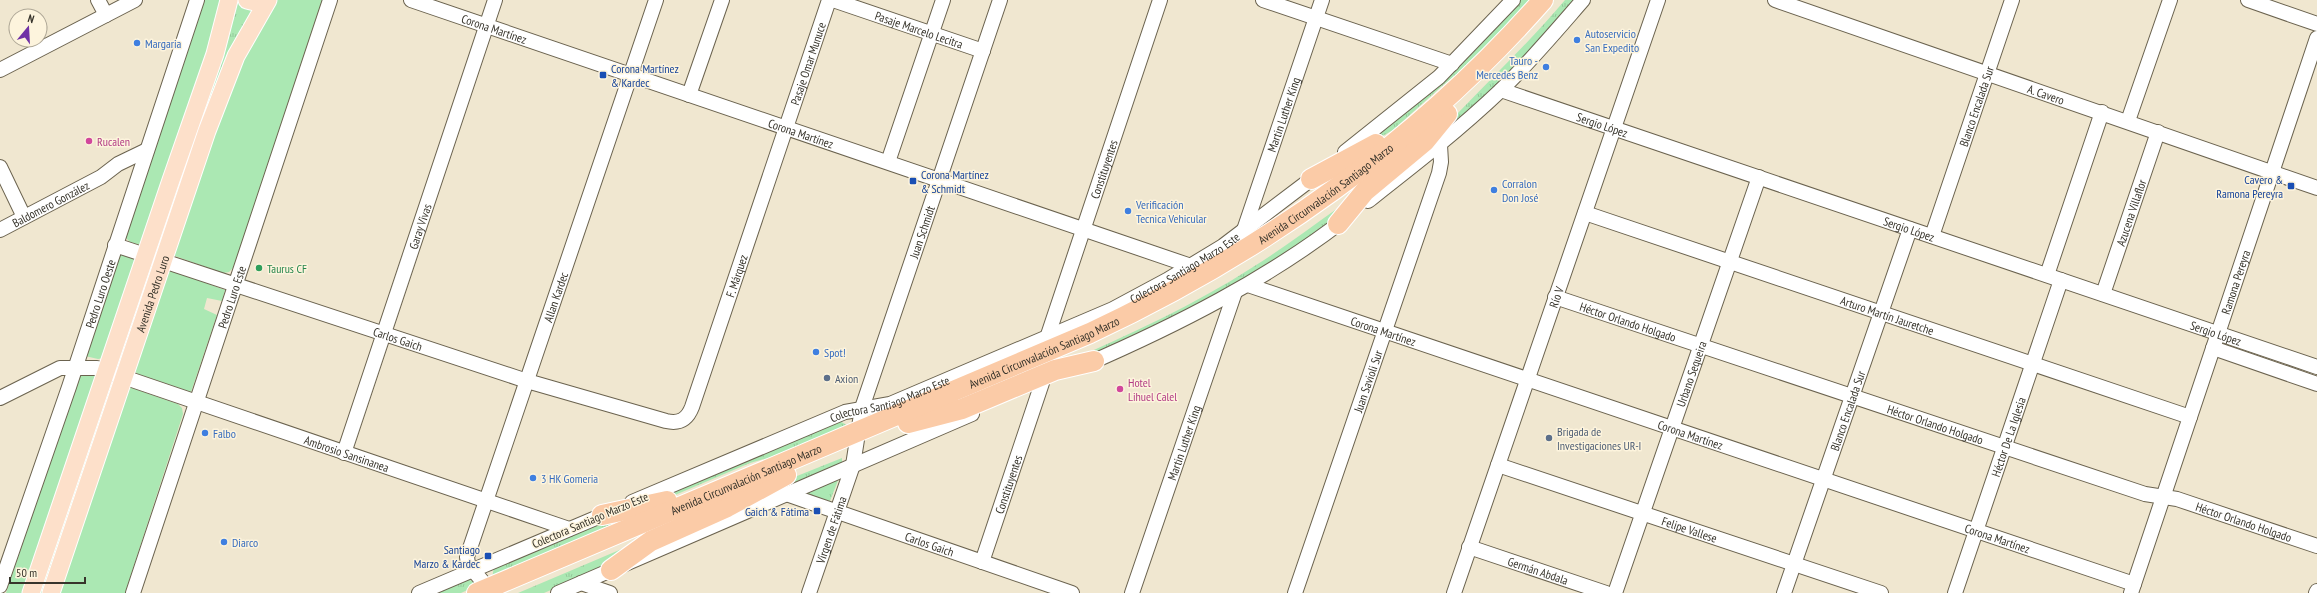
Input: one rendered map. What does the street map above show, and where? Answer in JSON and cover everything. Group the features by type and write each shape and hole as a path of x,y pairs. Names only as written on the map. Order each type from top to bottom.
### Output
{"highway":[{"name":"Avenida Circunvalación Santiago Marzo","path":"507,593 786,484 858,437 1101,328 1169,294 1225,262 1284,225 1346,180 1417,123 1486,60 1543,0"},
{"name":"Avenida Circunvalación Santiago Marzo","path":"485,591 801,455 908,423 1096,344 1161,311 1232,272 1323,213 1402,152 1446,114 1505,58 1558,0"},
{"path":"1311,178 1386,139 1451,83 1486,60"},
{"path":"1338,224 1365,191 1425,141 1446,114"},
{"path":"908,423 962,409 1055,370 1094,361"},
{"path":"602,515 660,504 757,466 801,455"},
{"path":"611,570 651,542 727,507 786,484"}],"main road":[{"name":"Avenida Pedro Luro","path":"31,593 217,49 229,0"},
{"name":"Avenida Pedro Luro","path":"247,0 255,2 267,0"},
{"name":"Avenida Pedro Luro","path":"51,593 202,146 231,67 245,37 267,0"}],"street":[{"path":"98,0 106,15"},
{"path":"0,70 135,0"},
{"name":"Pedro Luro Oeste","path":"0,586 116,245 197,0"},
{"name":"Pedro Luro Este","path":"133,593 330,0"},
{"name":"Corona Martínez","path":"411,0 1191,266"},
{"name":"Garay Vivas","path":"344,453 495,0"},
{"name":"Allan Kardec","path":"485,591 475,568 468,564 467,558 656,0"},
{"path":"689,95 722,0"},
{"name":"Pasaje Omar Munuce","path":"786,128 829,0"},
{"name":"Pasaje Marcelo Lecitra","path":"833,0 983,51"},
{"path":"888,162 943,0"},
{"name":"Juan Schmidt","path":"853,465 862,408 1000,0"},
{"name":"Constituyentes","path":"1047,338 1160,0"},
{"path":"1263,0 1452,64"},
{"name":"Martin Luther King","path":"1244,230 1322,0"},
{"name":"Colectora Santiago Marzo Este","path":"419,593 845,412 890,404 1113,309 1191,266 1244,230 1394,115 1452,64 1514,0"},
{"path":"786,484 853,465 1094,361 1248,285 1291,258 1338,224 1440,145 1501,90 1538,52 1583,0"},
{"name":"Río V","path":"1454,593 1658,0"},
{"name":"A. Cavero","path":"1775,0 1988,72 2317,188"},
{"name":"Blanco Encalada Sur","path":"1932,236 2012,0"},
{"path":"2128,121 2170,0"},
{"path":"2248,0 2317,24"},
{"name":"Ramona Pereyra","path":"2133,589 2317,38"},
{"name":"Sergio López","path":"1501,90 2317,367"},
{"path":"2047,275 2102,112"},
{"name":"F. Márquez","path":"682,421 692,407 786,128"},
{"name":"Azucena Villaflor","path":"2104,294 2158,132"},
{"name":"Juan Savioli Sur","path":"1295,593 1439,173 1441,162 1440,145"},
{"name":"Baldomero González","path":"0,230 101,177 120,163 147,150"},
{"path":"0,166 24,217"},
{"name":"Baldomero González","path":"101,177 126,172 133,177 135,184"},
{"name":"Urbano Sequeira","path":"1615,593 1759,178"},
{"name":"Arturo Martín Jauretche","path":"1584,213 2190,417"},
{"name":"Blanco Encalada Sur","path":"1784,593 1910,228"},
{"name":"Carlos Gaich","path":"116,245 527,381 666,421 682,421"},
{"name":"Héctor De La Iglesia","path":"1955,593 2061,280"},
{"name":"Corona Martínez","path":"1248,285 1976,531 2133,589"},
{"name":"Martin Luther King","path":"1132,593 1235,292"},
{"name":"Héctor Orlando Holgado","path":"1556,297 2145,494 2177,498 2317,546"},
{"name":"Sergio López","path":"2213,348 2317,384"},
{"name":"Ambrosio Sansinanea","path":"0,398 58,369 75,366 106,370 196,403 569,529"},
{"name":"Constituyentes","path":"982,562 1042,383"},
{"name":"Vírgen de Fátima","path":"809,593 853,465"},
{"name":"Felipe Vallese","path":"1498,465 1881,593"},
{"name":"Carlos Gaich","path":"786,484 837,511 1072,593"},
{"name":"Germán Abdala","path":"1469,547 1606,593"},
{"path":"558,593 611,570"},
{"path":"581,583 610,593"}],"green space":[{"path":"203,0 221,0 222,9 141,245 130,242 125,237"},
{"path":"276,0 325,0 233,268 229,272 223,273 172,255 234,74"},
{"path":"1520,0 1536,0 1488,49 1442,86 1393,130 1364,147 1501,21"},
{"path":"1565,0 1577,0 1504,80 1477,106 1433,140 1533,36"},
{"path":"236,1 255,7 158,250 157,247"},
{"path":"1338,208 1327,226 1231,288 1101,353 1064,363 1113,342 1184,307 1231,281 1264,260"},
{"path":"118,253 131,257 135,261 104,358 98,359 85,356"},
{"path":"148,265 154,266 120,366 115,364"},
{"path":"173,271 225,290 222,301 207,298 204,309 217,315 191,392 138,374 134,371 166,272"},
{"path":"89,373 97,376 26,593 6,593 78,379 81,375"},
{"path":"111,381 112,384 98,426 94,448 45,593 36,593"},
{"path":"129,387 178,404 182,408 183,414 125,593 57,593"},
{"path":"838,420 850,427 800,449 750,463 668,498 646,504"},
{"path":"842,458 842,463 655,544 792,478"},
{"path":"839,478 830,501 806,495 805,492"},
{"path":"650,510 492,578 494,567 601,521"},
{"path":"650,537 606,566 544,593 518,593"},
{"path":"468,579 474,582 474,587 461,593 431,593"}],"place":[{"name":"Autoservicio San Expedito","path":"1577,40"},
{"name":"Margaria","path":"137,43"},
{"name":"Tauro - Mercedes Benz","path":"1546,67"},
{"name":"Corona Martínez & Kardec","path":"603,75"},
{"name":"Rucalen","path":"89,141"},
{"name":"Corona Martínez & Schmidt","path":"913,181"},
{"name":"Cavero & Ramona Pereyra","path":"2291,186"},
{"name":"Corralon Don José","path":"1494,190"},
{"name":"Verificación Tecnica Vehicular","path":"1128,211"},
{"name":"Taurus CF","path":"259,268"},
{"name":"Spot!","path":"816,352"},
{"name":"Axion","path":"827,378"},
{"name":"Hotel Lihuel Calel","path":"1120,389"},
{"name":"Falbo","path":"205,433"},
{"name":"Brigada de Investigaciones UR-I","path":"1549,438"},
{"name":"3 HK Gomeria","path":"533,478"},
{"name":"Gaich & Fátima","path":"817,511"},
{"name":"Diarco","path":"224,542"},
{"name":"Santiago Marzo & Kardec","path":"488,556"}]}
